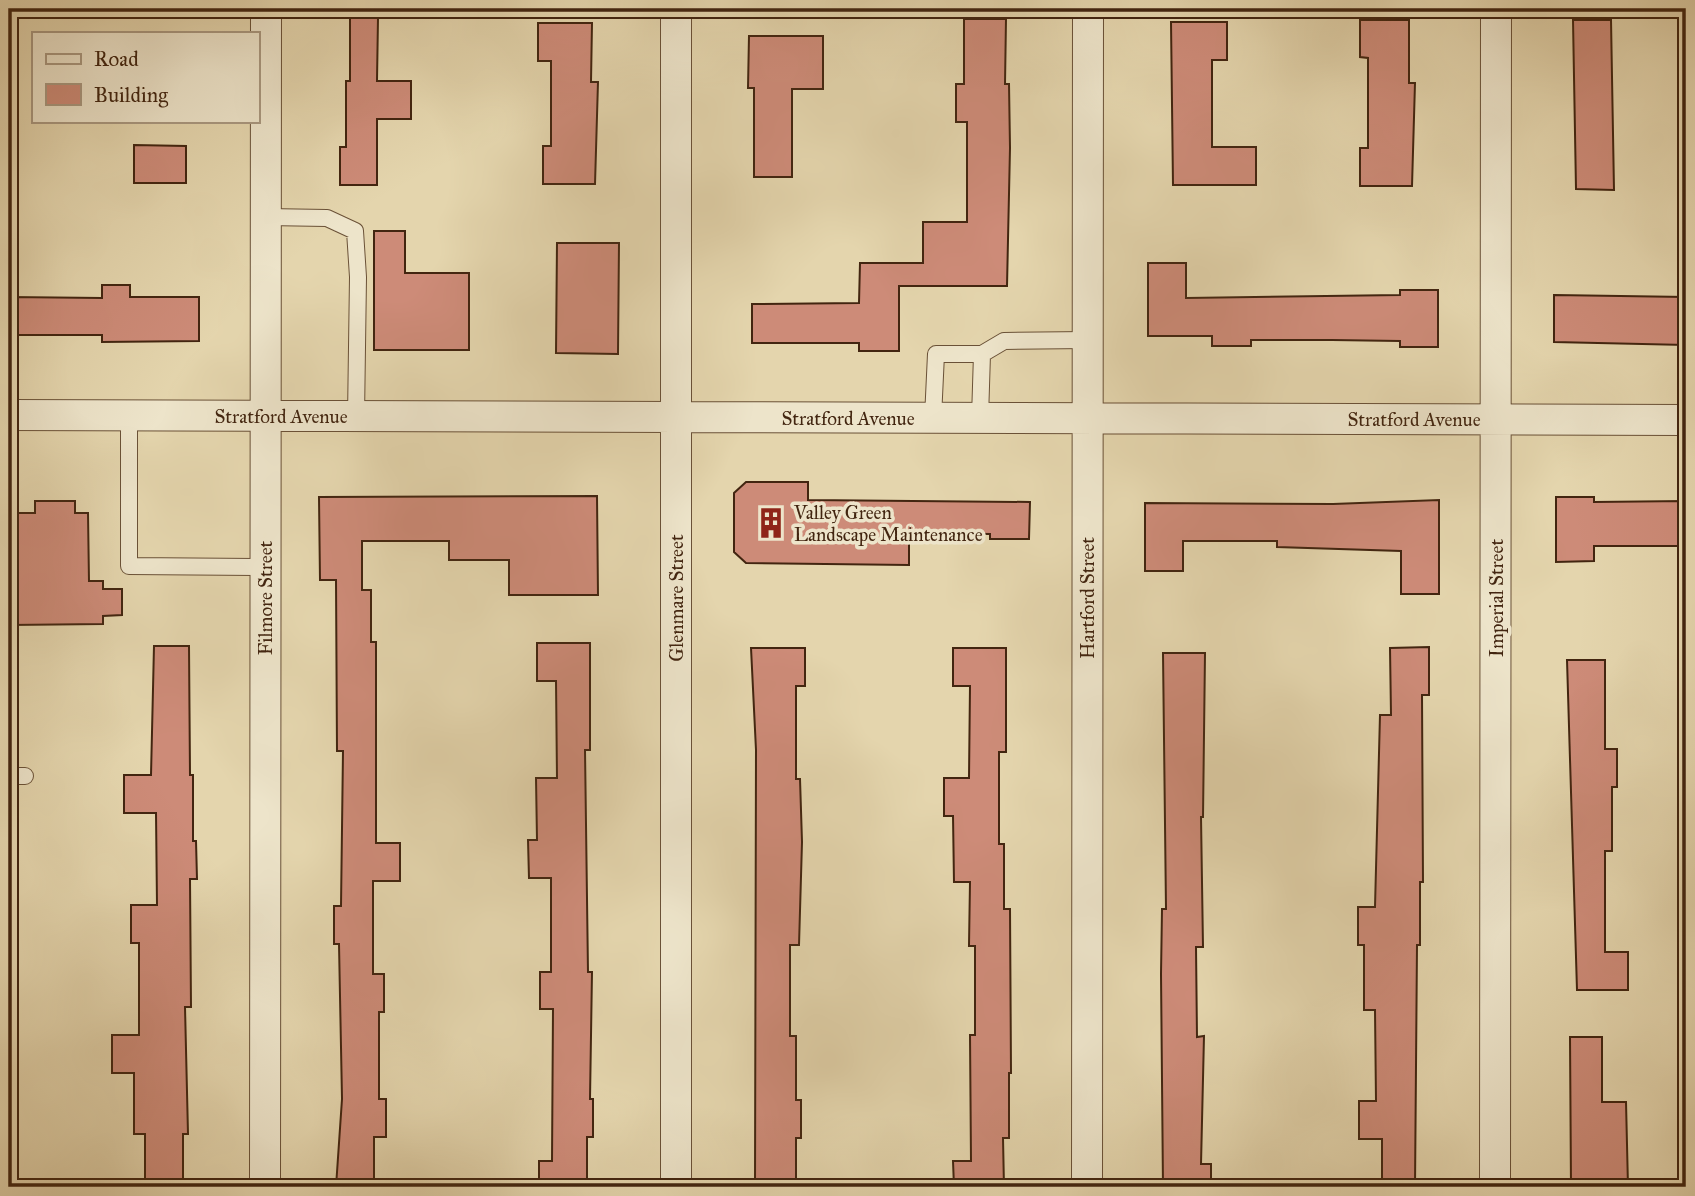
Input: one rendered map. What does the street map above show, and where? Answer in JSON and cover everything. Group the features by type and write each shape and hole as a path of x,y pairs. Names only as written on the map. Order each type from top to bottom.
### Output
{"street":[{"name":"Filmore Street","path":"265,1187 266,9"},
{"name":"Glenmare Street","path":"676,9 676,1187"},
{"name":"Hartford Street","path":"1087,1187 1088,9"},
{"name":"Imperial Street","path":"1495,1187 1496,9"},
{"name":"Stratford Avenue","path":"9,415 1686,420"}],"lane":[{"path":"265,217 327,218 355,231 358,277 356,417"},
{"path":"933,418 936,354 982,354 1004,341 1087,340"},
{"path":"980,418 982,354"},
{"path":"129,416 129,566 265,567"}],"building":[{"path":"350,18 378,18 377,81 411,81 411,119 377,119 377,185 340,185 340,147 346,147 346,81 350,81"},
{"path":"964,19 1006,19 1005,84 1009,84 1010,148 1007,286 899,286 899,351 859,351 859,343 752,343 752,304 859,303 860,263 923,263 923,222 967,222 967,122 956,122 956,84 964,84"},
{"path":"1360,20 1409,20 1409,83 1415,83 1412,186 1360,186 1360,148 1368,148 1368,58 1360,57"},
{"path":"1573,20 1611,20 1614,190 1576,189"},
{"path":"1171,22 1227,22 1227,60 1212,60 1212,147 1256,147 1256,185 1173,185"},
{"path":"538,23 592,23 591,82 598,82 595,184 543,184 543,146 551,146 551,61 538,61"},
{"path":"749,36 823,36 823,89 792,89 792,177 754,177 754,88 748,88"},
{"path":"134,145 186,146 186,183 134,183"},
{"path":"374,231 405,231 405,273 469,273 469,350 374,350"},
{"path":"557,243 619,243 618,354 556,353"},
{"path":"1148,263 1186,263 1186,298 1400,295 1400,290 1438,290 1438,347 1400,347 1400,341 1332,340 1251,340 1251,346 1212,346 1212,336 1148,336"},
{"path":"102,285 130,285 130,297 199,297 199,341 102,342 102,335 9,335 9,297 102,298"},
{"path":"1554,295 1686,297 1686,345 1554,342"},
{"path":"746,482 808,482 808,500 1030,502 1029,539 990,539 990,534 909,533 909,565 746,563 734,552 734,493"},
{"path":"597,496 598,595 509,595 509,560 449,560 449,541 362,541 362,590 371,590 371,642 376,642 376,843 400,843 400,881 373,881 373,974 384,974 384,1012 379,1012 379,1099 386,1099 386,1137 374,1137 374,1187 336,1187 342,1099 339,944 334,944 334,906 341,906 343,751 337,751 336,580 320,580 319,497"},
{"path":"1556,497 1594,497 1594,502 1686,501 1686,546 1594,546 1594,561 1556,562"},
{"path":"1439,500 1439,594 1401,594 1401,551 1277,547 1277,541 1183,541 1183,571 1145,571 1145,503 1333,504"},
{"path":"35,501 75,501 75,513 88,513 89,581 103,581 103,589 122,589 122,615 103,616 103,624 9,625 9,513 35,513"},
{"path":"537,643 590,643 590,750 585,750 588,972 592,972 590,1099 593,1099 593,1137 587,1137 587,1187 539,1187 539,1161 552,1161 553,1009 540,1009 540,972 551,972 551,878 529,878 528,840 537,840 536,778 557,778 556,681 537,681"},
{"path":"154,646 189,646 190,775 193,775 193,841 196,841 197,879 190,879 191,1007 185,1007 188,1134 183,1134 183,1187 145,1187 145,1134 134,1134 134,1073 112,1073 112,1035 139,1035 139,943 131,943 131,905 157,905 156,813 124,813 124,775 151,775"},
{"path":"1429,647 1429,695 1422,695 1423,882 1420,882 1420,945 1417,945 1415,1187 1382,1187 1382,1139 1359,1139 1359,1101 1376,1101 1375,1010 1364,1010 1364,945 1358,945 1358,907 1375,907 1380,715 1391,715 1390,648"},
{"path":"751,648 805,648 805,686 796,686 796,779 800,779 802,842 799,945 790,945 790,1036 796,1036 796,1100 801,1100 801,1138 796,1138 796,1187 755,1187 756,750"},
{"path":"953,648 1006,648 1006,752 999,752 999,844 1004,844 1004,909 1010,909 1011,1073 1009,1138 1003,1138 1004,1187 954,1187 953,1161 971,1161 970,1035 975,1035 975,946 969,946 970,882 954,882 953,816 944,816 944,778 969,778 970,686 953,686"},
{"path":"1163,653 1205,653 1201,817 1203,947 1196,947 1197,1037 1204,1036 1201,1164 1211,1164 1211,1187 1163,1187 1161,974 1162,909 1166,909"},
{"path":"1567,660 1605,660 1605,749 1617,749 1617,787 1612,787 1612,851 1605,851 1605,952 1628,952 1628,990 1577,990"},
{"path":"1570,1037 1602,1037 1602,1102 1626,1102 1628,1187 1571,1187"}],"place":[{"name":"Valley Green Landscape Maintenance","path":"771,523"}]}
